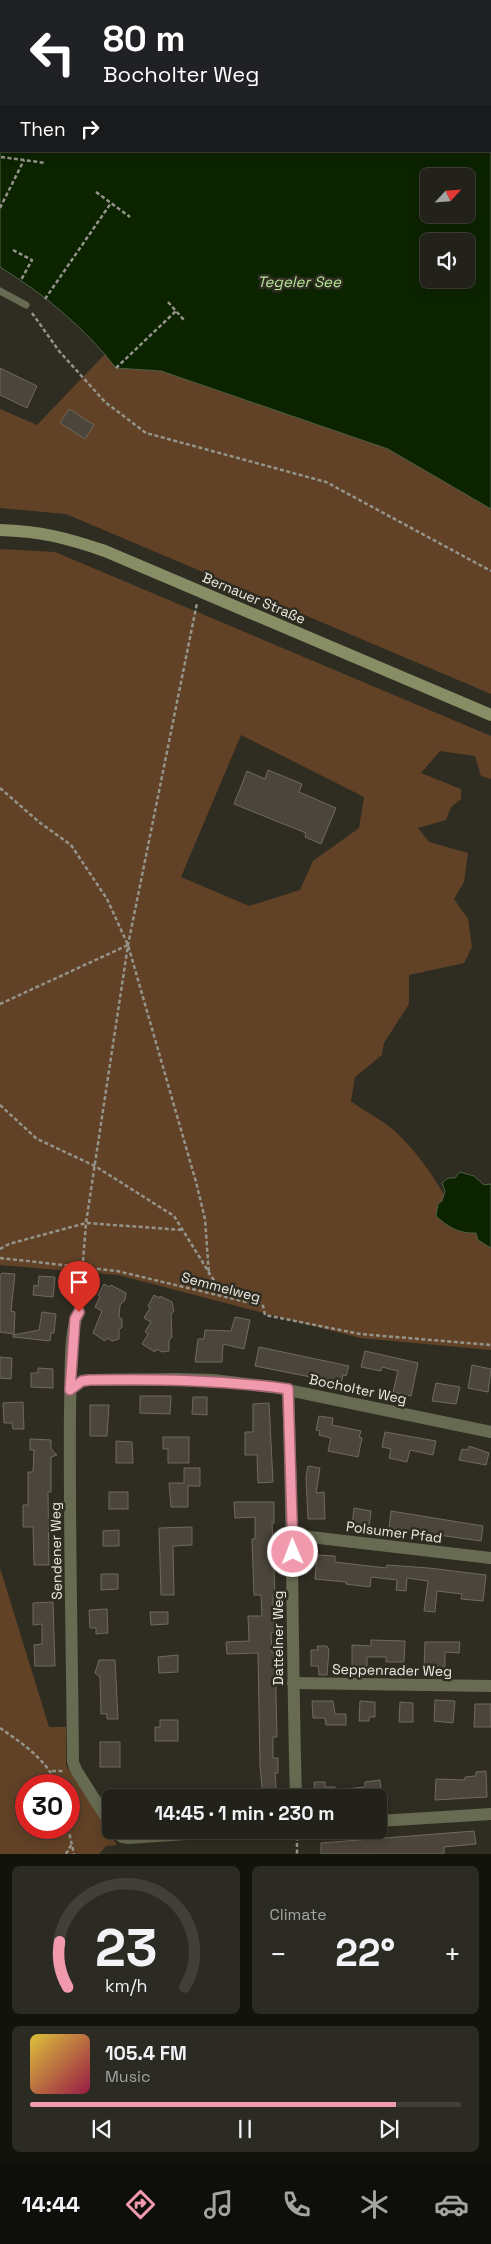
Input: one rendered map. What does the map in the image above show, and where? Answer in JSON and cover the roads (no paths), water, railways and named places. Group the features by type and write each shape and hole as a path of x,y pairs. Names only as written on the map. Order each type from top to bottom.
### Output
{"main road":[{"name":"Bernauer Straße","path":"0,530 62,536 104,551 491,715"}],"street":[{"name":"Sendener Weg","path":"79,1312 75,1319 70,1390 69,1470 73,1762 76,1770 102,1811"},
{"name":"Bocholter Weg","path":"70,1390 82,1381 90,1380 155,1378 214,1380 288,1389 491,1432"},
{"name":"Dattelner Weg","path":"288,1389 293,1535 293,1683 296,1789"},
{"name":"Polsumer Pfad","path":"293,1535 491,1558"},
{"name":"Seppenrader Weg","path":"293,1683 491,1686"},
{"path":"387,1820 491,1814"}],"lane":[{"path":"0,291 26,305"}],"water":[{"name":"Tegeler See","path":"0,152 491,152 491,509 388,449 161,371 116,368 77,325 48,300 0,267"},
{"path":"460,1172 474,1176 484,1185 491,1184 491,1248 478,1240 476,1233 454,1229 436,1216 438,1204 442,1201 445,1191 442,1183 448,1178 455,1178"}]}
